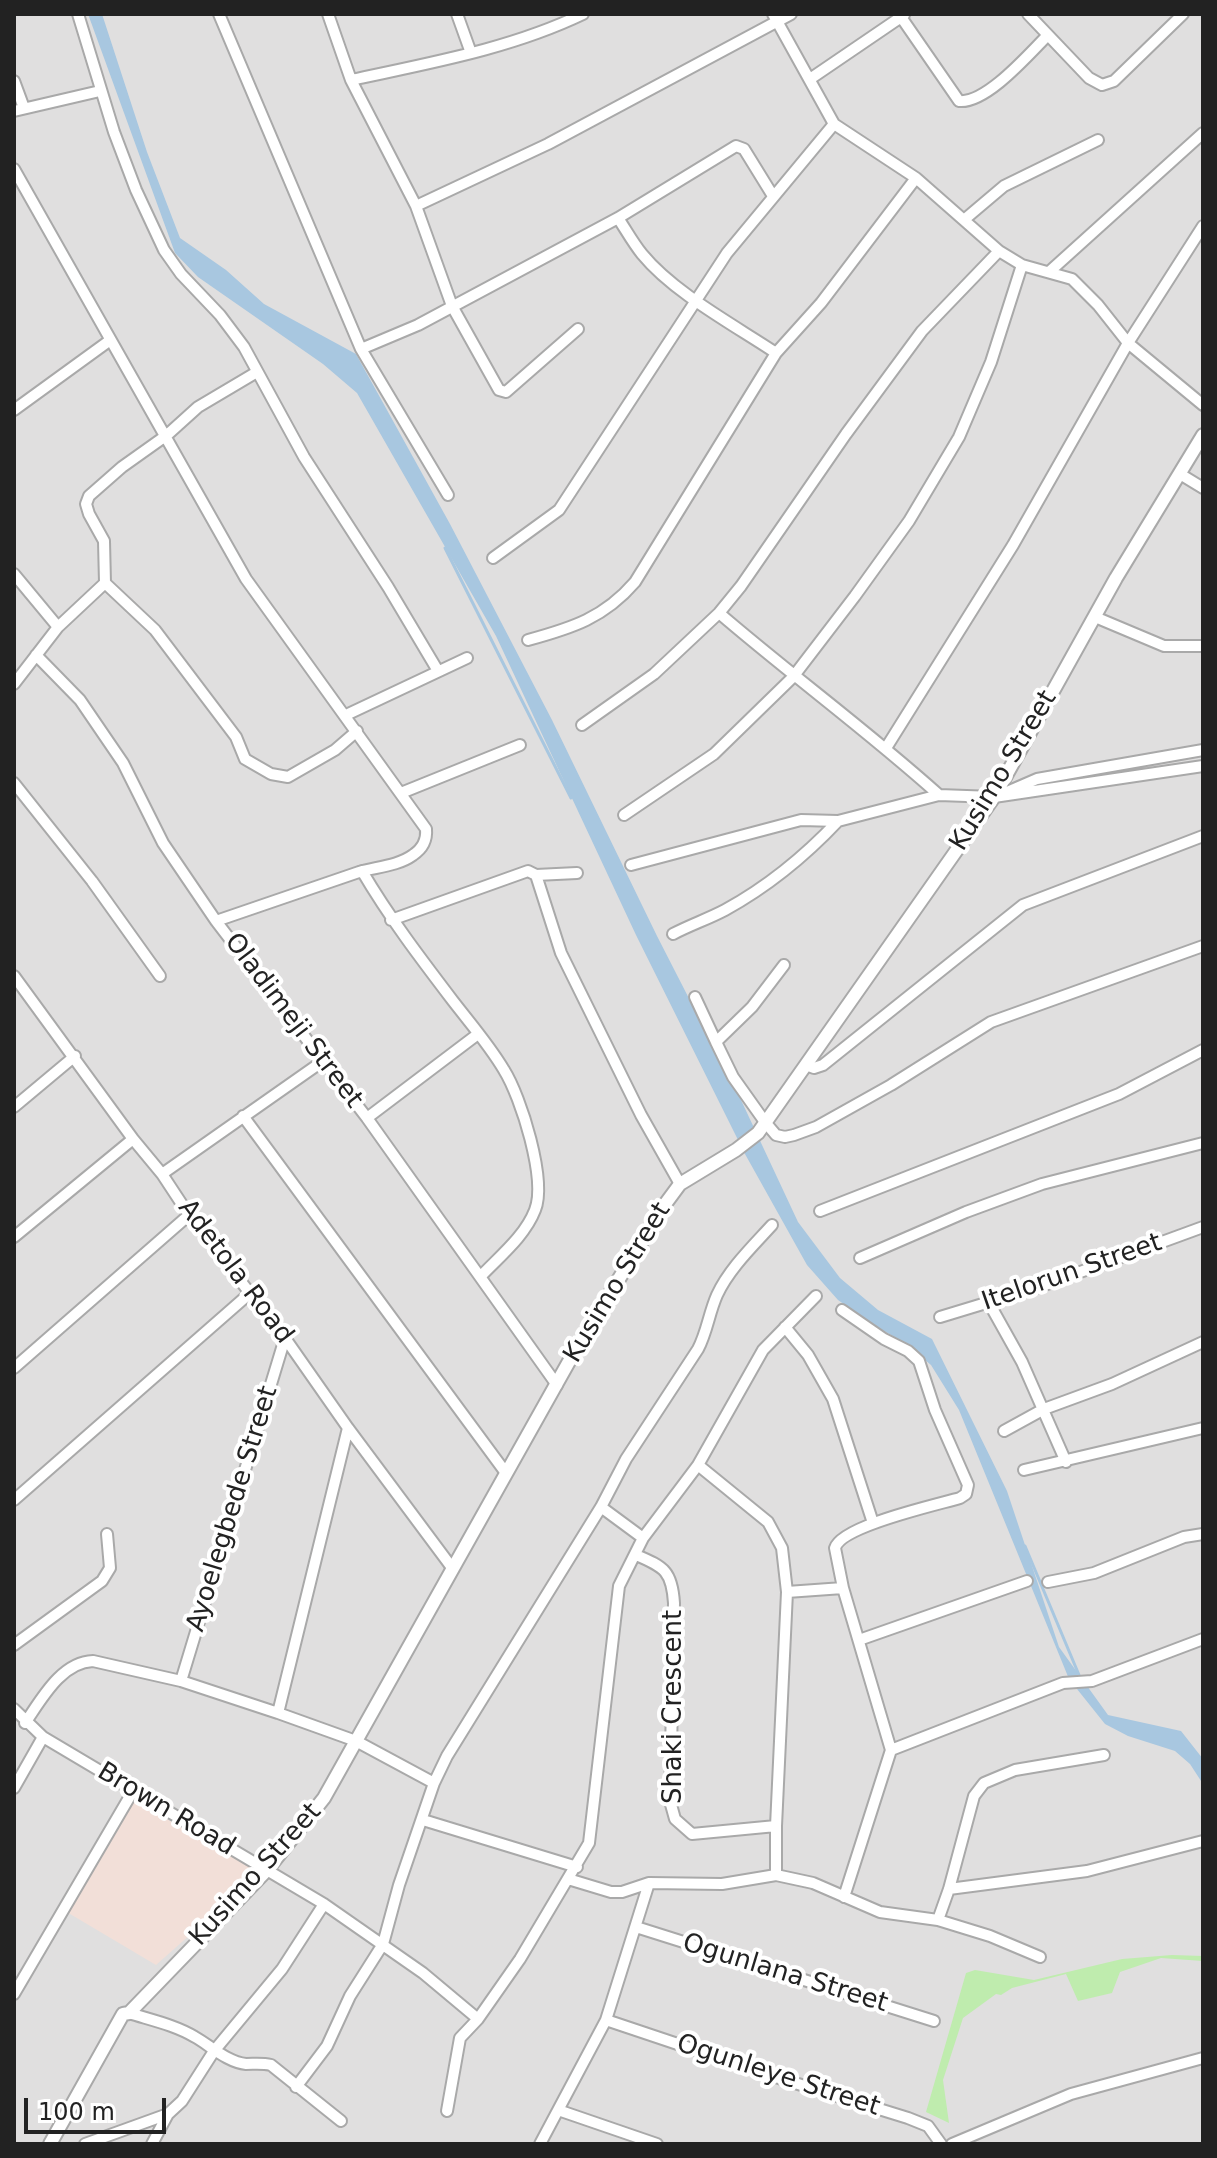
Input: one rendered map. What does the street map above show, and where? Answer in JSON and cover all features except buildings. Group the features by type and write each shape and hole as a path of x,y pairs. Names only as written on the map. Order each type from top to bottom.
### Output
{"street":[{"path":"78,14 100,91 136,190 164,250 181,274 238,338 315,476 388,587 438,671"},
{"path":"328,14 351,80 416,206 452,306 502,392 514,386 578,329"},
{"path":"457,14 471,53"},
{"path":"351,80 525,38 583,14"},
{"path":"416,206 548,144 776,19 791,14"},
{"path":"1028,14 1089,78 1102,85 1114,81 1183,14"},
{"path":"223,15 361,349 448,495"},
{"path":"810,79 903,16 959,101 967,101 1006,77 1047,36"},
{"path":"776,19 834,124 916,178 999,251 1022,265 1072,279 1128,343 1203,405"},
{"path":"14,81 19,110 100,91"},
{"path":"493,558 559,510 727,253 834,124"},
{"path":"1049,272 1203,133"},
{"path":"965,219 1004,186 1098,140"},
{"path":"361,349 418,325 618,218 736,146 744,149 773,196"},
{"path":"14,169 246,579 426,829 427,837 422,846 409,858 216,921"},
{"path":"528,640 591,620 622,597 635,582 776,353 821,303 916,178"},
{"path":"618,218 643,256 696,301 776,353"},
{"path":"886,748 1013,545 1128,343 1203,226"},
{"path":"582,725 654,674 719,613 922,331 999,251"},
{"path":"624,815 714,754 793,677 909,521 959,437 991,362 1022,265"},
{"path":"14,410 109,341"},
{"path":"257,372 198,407 89,496 86,504 89,514 104,541 105,583 155,630 236,737 245,759 271,774 288,777 335,750 357,731"},
{"name":"Kusimo Street","path":"50,2144 123,2014 129,2013 267,1870 324,1798 506,1473 645,1236 680,1184 739,1148 761,1127 994,797 1116,578 1203,435"},
{"path":"1180,474 1203,488"},
{"path":"14,574 58,627"},
{"path":"14,684 58,627 105,583"},
{"path":"719,613 793,677 886,748 939,795"},
{"path":"1095,617 1164,646 1203,646"},
{"name":"Oladimeji Street","path":"36,655 80,700 123,763 163,843 216,921 367,1118 557,1385"},
{"path":"346,715 467,658"},
{"path":"401,793 520,745"},
{"path":"994,797 1037,779 1203,750"},
{"path":"631,865 801,820 838,821 939,795 994,797 1203,766"},
{"path":"14,783 92,881 160,976"},
{"path":"673,934 761,888 809,851 838,821"},
{"path":"806,1065 814,1068 823,1065 1023,905 1203,836"},
{"path":"362,871 391,920 505,1071 521,1107 533,1150 539,1195 528,1224 481,1276"},
{"path":"391,920 528,871 536,875 577,873"},
{"path":"536,875 561,953 641,1115 680,1184"},
{"path":"695,997 761,1127 785,1137 816,1127 891,1085 991,1022 1203,946"},
{"path":"716,1042 752,1007 784,965"},
{"name":"Adetola Road","path":"14,976 162,1174 189,1215 285,1338 453,1569"},
{"path":"367,1118 478,1034"},
{"path":"820,1211 1119,1094 1203,1050"},
{"path":"14,1107 75,1056"},
{"path":"162,1174 323,1061"},
{"path":"243,1116 506,1473"},
{"path":"14,1237 133,1139"},
{"path":"860,1258 966,1212 1042,1184 1203,1143"},
{"path":"14,1368 189,1215"},
{"path":"296,2087 327,2046 350,1996 383,1944 399,1885 434,1783 447,1756 601,1507 626,1459 698,1349 717,1295 772,1225"},
{"name":"Itelorun Street","path":"940,1317 989,1303 1203,1227"},
{"path":"14,1500 249,1294"},
{"path":"447,2111 460,2038 478,2019 520,1959 589,1843 619,1586 643,1538 698,1465 763,1350 816,1296"},
{"path":"989,1303 1022,1362 1066,1462"},
{"path":"842,1310 919,1361 935,1410 968,1485 966,1494 960,1498 873,1523 842,1536 835,1548 843,1588 891,1750 844,1897"},
{"path":"785,1327 808,1355 833,1399 873,1523"},
{"name":"Ayoelegbede Street","path":"181,1681 285,1338"},
{"path":"1004,1431 1044,1409 1112,1384 1203,1342"},
{"path":"278,1713 348,1428"},
{"path":"1024,1470 1203,1428"},
{"path":"698,1465 768,1522 782,1548 787,1592 776,1875"},
{"path":"601,1507 643,1538"},
{"path":"14,1645 102,1581 110,1568 107,1534"},
{"path":"1048,1582 1094,1573 1184,1537 1203,1534"},
{"name":"Shaki Crescent","path":"636,1555 667,1572 673,1582 670,1801 675,1819 692,1834 776,1826"},
{"path":"859,1640 1027,1581"},
{"path":"787,1592 843,1588"},
{"path":"891,1750 1063,1683 1092,1681 1203,1639"},
{"path":"25,1723 63,1674 85,1661 181,1681 278,1713 356,1741 434,1783"},
{"name":"Brown Road","path":"14,1709 25,1723 43,1737 324,1904 383,1944 478,2019"},
{"path":"14,1788 43,1737"},
{"path":"938,1920 974,1796 984,1783 1015,1770 1104,1755"},
{"path":"14,1994 133,1791"},
{"path":"423,1820 577,1867"},
{"path":"949,1889 1087,1871 1203,1841"},
{"path":"568,1879 611,1892 622,1892 649,1883 722,1884 776,1875 813,1883 880,1912 938,1920 990,1936 1040,1957"},
{"path":"540,2144 606,2020 649,1883"},
{"path":"152,2144 168,2114 182,2101 214,2051 282,1969 324,1904"},
{"name":"Ogunlana Street","path":"636,1927 934,2021"},
{"path":"129,2013 195,2037 214,2051 246,2064 258,2062 271,2065 341,2121"},
{"name":"Ogunleye Street","path":"606,2020 908,2118 928,2126 941,2144"},
{"path":"952,2144 1012,2116 1071,2094 1203,2058"},
{"path":"558,2110 653,2143"},
{"path":"85,2144 168,2114"}],"shaded area":[{"path":"14,14 1203,14 1203,2144 14,2144"},
{"path":"133,1800 261,1872 156,1965 65,1911"}],"green space":[{"path":"1203,1956 1203,1961 1161,1958 1120,1972 1112,1993 1078,2001 1066,1974 996,1994 963,2018 943,2080 949,2123 926,2112 966,1973 975,1970 1034,1980 1122,1959"}],"water":[{"path":"88,14 102,14 147,152 180,238 226,270 264,304 356,354 450,524 552,720 741,1100 798,1222 840,1278 878,1310 932,1339 1007,1491 1059,1647 1108,1715 1181,1731 1203,1759 1203,1784 1190,1764 1175,1751 1128,1736 1105,1724 1069,1679 959,1410 931,1365 905,1343 838,1300 807,1265 745,1154 636,935 496,636 357,393 323,364 198,277 175,253"}],"waterway":[{"path":"445,548 571,798"},
{"path":"1025,1546 1079,1675"}]}
